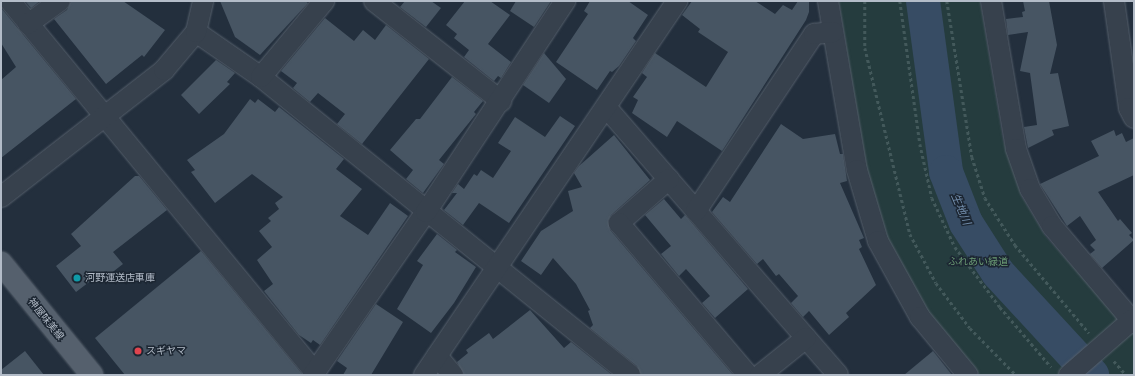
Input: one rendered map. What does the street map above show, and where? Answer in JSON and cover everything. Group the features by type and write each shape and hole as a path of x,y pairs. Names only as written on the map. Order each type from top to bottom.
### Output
{"main road":[{"name":"神屋味美線","path":"1,263 92,375"}],"street":[{"path":"10,1 106,116 314,374 501,101 565,1"},
{"path":"28,24 60,1"},
{"path":"1,197 164,70 196,32 203,1"},
{"path":"261,77 324,1"},
{"path":"374,1 501,101"},
{"path":"424,375 677,1"},
{"path":"828,1 858,170 878,241 920,317 968,375"},
{"path":"991,1 1016,148 1030,189 1052,226 1133,322 1102,348 1061,372"},
{"path":"1114,1 1129,108 1134,118"},
{"path":"196,32 261,77 426,212 630,375"},
{"path":"696,211 814,34 833,32"},
{"path":"606,107 838,375"},
{"path":"669,180 619,223 748,375"},
{"path":"760,375 806,338"},
{"path":"437,356 453,375"}],"path":[{"path":"865,1 865,48 910,234 936,283 970,328 1016,375"},
{"path":"900,1 920,144 932,198 955,247 1061,372"},
{"path":"947,1 972,157 985,198 1016,245 1126,375"}],"green space":[{"name":"ふれあい緑道","path":"839,1 980,1 1003,140 1022,197 1046,237 1134,334 1134,375 980,375 935,325 918,299 882,228 867,177"}],"building":[{"path":"40,1 31,8 26,2"},
{"path":"71,1 123,1 165,30 144,57 142,55 106,84 54,19 67,10"},
{"path":"220,1 305,1 308,3 260,55 235,37"},
{"path":"405,1 431,1 441,8 426,27 400,7"},
{"path":"465,1 490,1 510,15 488,44 511,62 501,78 498,76 494,81 464,57 469,50 454,38 457,34 446,25"},
{"path":"516,1 551,1 534,27 510,11"},
{"path":"590,1 628,1 648,15 633,38 636,41 619,66 612,72 610,71 597,90 556,62 588,14 584,11"},
{"path":"692,1 755,1 775,14 783,5 792,10 798,1 809,1 809,12 806,20 722,151 677,121 667,137 632,113 638,100 633,97 647,77 642,73 655,53 706,87 728,52 698,32 700,29 682,15"},
{"path":"1023,1 1049,1 1057,45 1050,74 1058,73 1069,126 1052,130 1054,135 1028,148 1024,127 1037,125 1030,73 1020,71 1028,32 1008,35 1006,19 1023,17 1022,12 1025,11"},
{"path":"1,8 76,99 1,158 1,80 16,67 1,43"},
{"path":"325,18 354,41 363,30 375,40 386,25 429,59 362,144 337,124 345,114 318,93 310,102 293,88 297,83 281,71"},
{"path":"544,53 566,79 549,103 523,85"},
{"path":"216,60 235,73 227,82 230,84 199,114 181,95"},
{"path":"452,77 483,101 474,112 476,114 439,160 444,164 423,193 406,179 413,170 390,150 416,119 420,119"},
{"path":"250,99 255,103 258,99 275,112 279,107 344,159 336,169 362,189 340,216 368,235 390,203 408,216 320,345 313,340 311,343 299,335 264,291 273,284 257,260 272,247 259,231 271,221 268,218 279,209 275,203 283,197 252,174 215,203 191,172 195,170 187,160 224,134"},
{"path":"560,116 575,126 509,223 479,203 463,225 444,210 457,193 452,193 458,184 464,189 474,174 477,176 481,170 493,178 511,151 498,143 515,117 545,137"},
{"path":"781,124 803,139 835,134 840,154 843,154 847,181 840,183 864,238 859,240 862,247 859,249 876,285 846,313 849,317 829,335 809,311 803,317 791,303 798,296 779,274 776,276 763,259 757,264 712,212 723,197 730,202"},
{"path":"1114,130 1116,136 1122,133 1126,142 1134,138 1134,175 1098,192 1118,221 1120,219 1132,233 1129,235 1134,240 1102,268 1090,254 1095,250 1090,245 1096,240 1080,216 1067,226 1040,184 1099,156 1091,141"},
{"path":"614,135 650,180 611,215 608,221 610,230 733,375 641,375 637,366 590,328 593,325 588,311 590,310 576,284 553,258 541,275 521,261 541,231 573,211 568,191 582,187 574,173 579,166"},
{"path":"135,176 139,176 167,210 113,252 123,264 105,278 101,273 76,292 56,266 81,246 71,234"},
{"path":"664,199 681,219 685,215 748,289 715,318 702,303 710,296 686,269 679,276 661,254 671,246 645,215"},
{"path":"437,234 457,250 455,252 476,267 454,303 431,333 397,309 423,265 417,261"},
{"path":"201,251 302,375 125,375 95,338"},
{"path":"376,304 403,322 371,375 343,375 347,368 337,361"},
{"path":"530,310 564,348 571,342 612,375 464,375 457,362 468,353 466,350 489,333 493,339"},
{"path":"25,351 44,375 1,375 1,370"},
{"path":"933,351 952,375 904,375"}],"waterway":[{"name":"生地川","path":"923,1 946,172 966,223 998,273 1092,375"}],"place":[{"name":"河野運送店車庫","path":"77,278"},
{"name":"スギヤマ","path":"138,351"}]}
